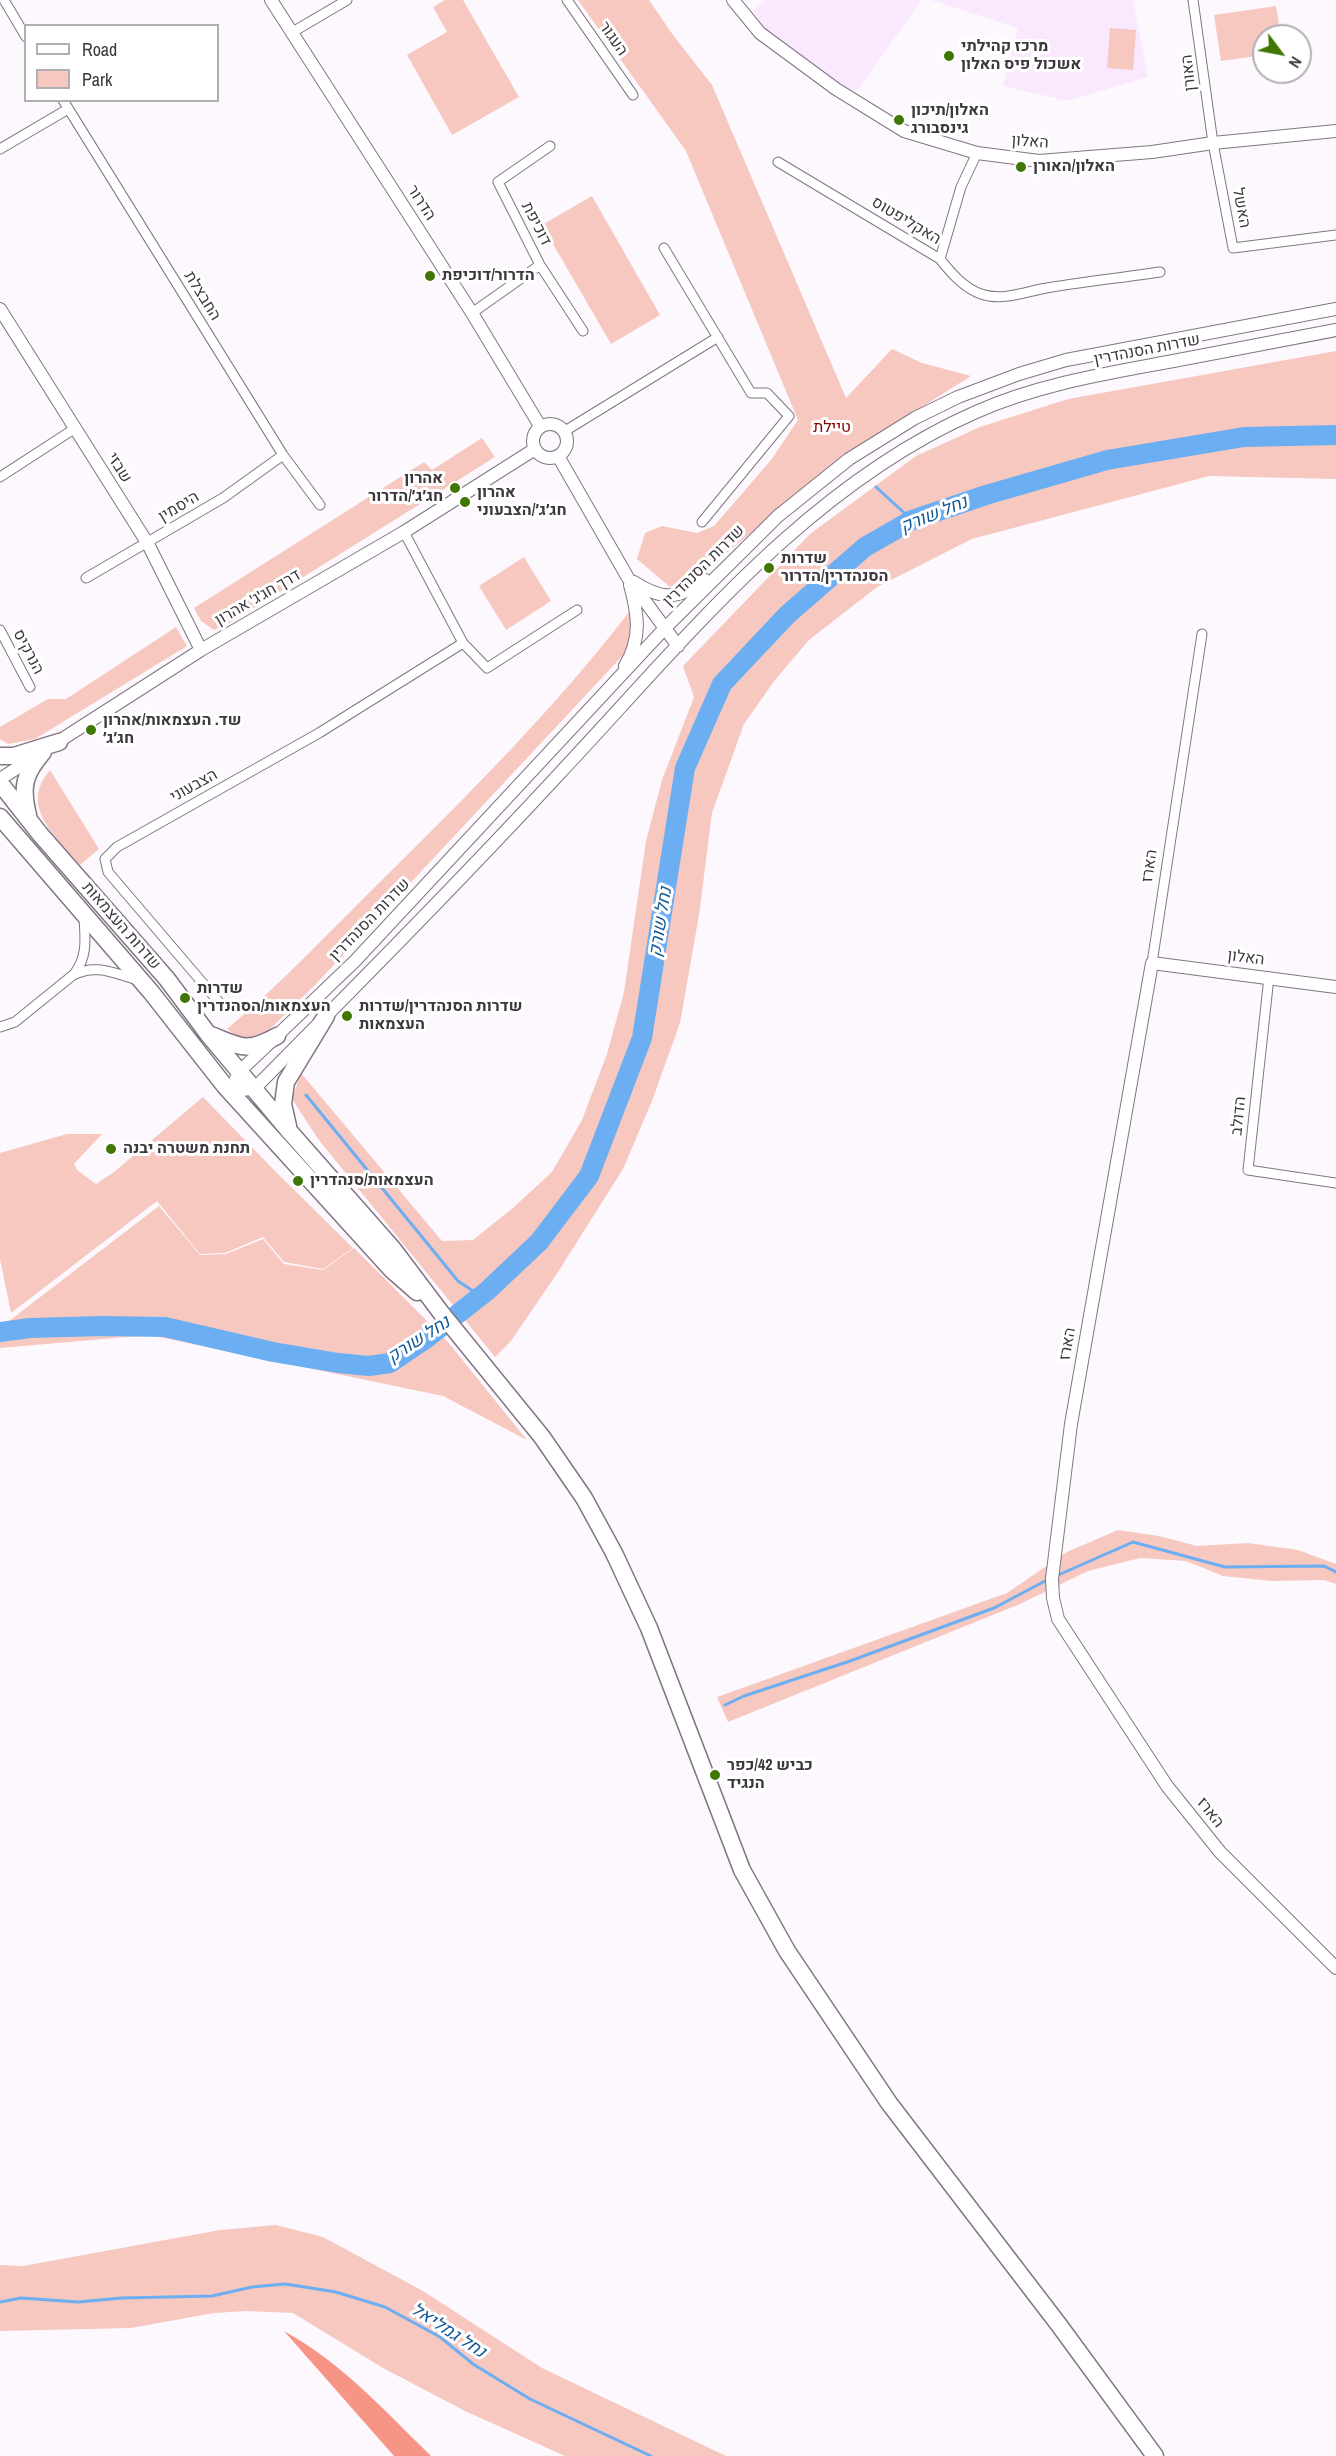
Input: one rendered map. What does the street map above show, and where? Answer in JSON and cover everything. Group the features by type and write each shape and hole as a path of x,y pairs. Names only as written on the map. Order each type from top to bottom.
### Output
{"highway":[{"path":"0,756 14,756 59,742"},
{"path":"30,822 24,798 26,776 31,765 43,752"},
{"name":"שדרות העצמאות","path":"0,781 30,822 166,979 239,1072 393,1249 442,1314"},
{"name":"שדרות העצמאות","path":"0,817 141,981 230,1092 392,1270 442,1314"},
{"path":"0,830 30,853"},
{"path":"290,1132 283,1104 286,1082 326,1016"},
{"path":"208,1034 235,1045 247,1047 257,1047 277,1036"},
{"path":"442,1314 542,1437 584,1498 614,1552 649,1628 742,1870 787,1951 889,2103 1059,2325 1155,2456"}],"street":[{"path":"2,0 24,34"},
{"name":"הדרור","path":"271,0 472,313 540,426"},
{"path":"291,33 347,0"},
{"name":"העגור","path":"567,0 633,95"},
{"name":"האלון","path":"733,0 760,33 855,101 904,131 977,153 1039,161 1152,152 1213,143 1336,131"},
{"name":"האורן","path":"1193,0 1213,143"},
{"path":"0,149 66,105"},
{"name":"החבצלת","path":"66,105 283,455 320,505"},
{"name":"האשל","path":"1213,143 1233,248 1336,236"},
{"name":"דוכיפת","path":"550,146 498,182 540,265 583,331"},
{"path":"940,259 961,187 977,153"},
{"name":"האקליפטוס","path":"778,162 940,259 951,274 982,295 1008,297 1160,272"},
{"path":"664,248 751,393 767,393 789,416 702,522"},
{"path":"472,313 540,265"},
{"name":"שבזי","path":"0,309 148,544 201,650"},
{"name":"שדרות הסנהדרין","path":"230,1092 239,1072 355,961 665,628 778,516 832,471 915,418 958,397 1019,374 1066,360 1336,309"},
{"name":"שדרות הסנהדרין","path":"255,1088 551,783 678,646 795,529 835,496 932,434 976,412 1022,394 1121,370 1336,330"},
{"path":"565,431 718,337"},
{"path":"554,424 565,431 567,445 558,456 548,458 535,449 533,439 540,426 554,424"},
{"path":"0,477 74,429"},
{"name":"דרך חג'ג' אהרון","path":"0,781 201,650 404,532 535,449"},
{"name":"היסמין","path":"86,578 148,544 223,498 283,455"},
{"path":"558,456 628,578 678,646"},
{"path":"404,532 463,643 487,668 577,610"},
{"path":"628,578 657,594 678,595 688,592 729,564"},
{"path":"607,692 629,659 637,634 637,608 628,578"},
{"name":"הנרקיס","path":"0,630 30,687"},
{"name":"הארז","path":"1202,634 1152,963 1071,1424 1052,1586 1058,1619 1167,1786 1220,1852 1336,1968"},
{"name":"הצבעוני","path":"224,1008 108,872 105,859 117,847 319,733 463,643"},
{"path":"0,1027 15,1022 73,975 81,965 85,952 84,916"},
{"name":"האלון","path":"1152,963 1336,987"},
{"path":"73,975 92,968 141,981"},
{"name":"הדולב","path":"1269,977 1248,1170 1336,1183"},
{"path":"230,1092 255,1088"}],"shaded area":[{"path":"765,0 922,0 857,91 846,87 767,32 753,11"},
{"path":"931,0 1133,0 1148,77 1067,101 1003,86 1018,28"},
{"path":"284,2331 344,2372 431,2456 394,2456"}],"green space":[{"path":"445,0 463,0 519,97 452,135 407,55 447,32 433,7"},
{"name":"טיילת","path":"578,0 649,0 712,85 846,398 892,349 922,363 971,376 884,431 790,500 704,572 670,587 637,559 645,533 662,526 697,533 714,526 771,460 798,420 686,151"},
{"path":"1276,6 1279,24 1252,24 1252,57 1221,61 1214,15"},
{"path":"1110,28 1136,30 1133,70 1107,68"},
{"path":"592,196 660,315 611,344 542,225"},
{"path":"1336,351 1336,479 1209,476 972,539 877,587 809,640 775,680 744,724 712,813 699,915 680,1023 652,1101 623,1169 558,1272 511,1341 495,1357 318,1139 292,1099 301,1073 442,1241 473,1240 552,1172 582,1120 607,1054 624,992 646,841 662,780 694,697 683,666 810,534 916,456 980,427 1068,399"},
{"path":"482,438 495,457 230,623 214,630 201,621 194,608 424,462 432,470"},
{"path":"524,557 551,601 506,630 479,586"},
{"path":"629,612 635,620 627,651 316,984 268,1031 243,1040 227,1029 288,974 480,781 572,682"},
{"path":"176,627 187,646 35,739 8,744 0,739 0,727 48,699 66,699"},
{"path":"50,770 99,849 80,865 52,832 39,809 38,797 41,784"},
{"path":"203,1097 353,1248 323,1269 284,1262 263,1237 225,1253 200,1254 157,1201 11,1313 0,1259 0,1153 67,1134 102,1134 74,1164 77,1170 96,1184 114,1172"},
{"path":"159,1206 200,1255 226,1254 263,1239 284,1264 323,1270 354,1248 448,1342 527,1440 443,1396 149,1335 0,1348 0,1326"},
{"path":"1118,1530 1159,1536 1197,1546 1248,1543 1298,1550 1336,1564 1336,1584 1324,1580 1272,1581 1223,1576 1186,1561 1140,1558 1088,1571 1020,1604 728,1722 717,1697 1007,1593 1067,1552"},
{"path":"276,2225 323,2237 423,2291 542,2368 726,2456 565,2456 465,2411 383,2368 293,2313 247,2311 214,2313 131,2328 0,2331 0,2265 23,2266 220,2230"}],"waterway":[{"name":"נחל שורק","path":"0,1332 30,1328 165,1327 273,1352 338,1363 369,1366 390,1363 427,1338 487,1291 539,1242 589,1176 642,1038 685,768 722,684 787,615 865,547 912,520 986,495 1107,460 1244,437 1336,435"},
{"path":"876,487 912,520"},
{"path":"306,1095 458,1281 476,1293 487,1291"},
{"path":"1056,1576 1133,1542 1225,1567 1324,1566 1336,1572"},
{"path":"725,1705 744,1696 850,1661 994,1608 1047,1580"},
{"name":"נחל גמליאל","path":"0,2302 21,2298 78,2302 122,2298 212,2296 252,2287 285,2284 336,2292 385,2307 440,2337 473,2364 530,2399 651,2456"}],"place":[{"name":"מרכז קהילתי אשכול פיס האלון","path":"949,56"},
{"name":"האלון/תיכון גינסבורג","path":"899,120"},
{"name":"האלון/האורן","path":"1021,167"},
{"name":"הדרור/דוכיפת","path":"430,276"},
{"name":"אהרון חג׳ג׳/הדרור","path":"455,488"},
{"name":"אהרון חג׳ג׳/הצבעוני","path":"465,502"},
{"name":"שדרות הסנהדרין/הדרור","path":"769,568"},
{"name":"שד. העצמאות/אהרון חג׳ג׳","path":"91,730"},
{"name":"שדרות העצמאות/הסהנדרין","path":"185,998"},
{"name":"שדרות הסנהדרין/שדרות העצמאות","path":"347,1016"},
{"name":"תחנת משטרה יבנה","path":"111,1149"},
{"name":"העצמאות/סנהדרין","path":"298,1181"},
{"name":"כביש 42/כפר הנגיד","path":"715,1775"}]}
